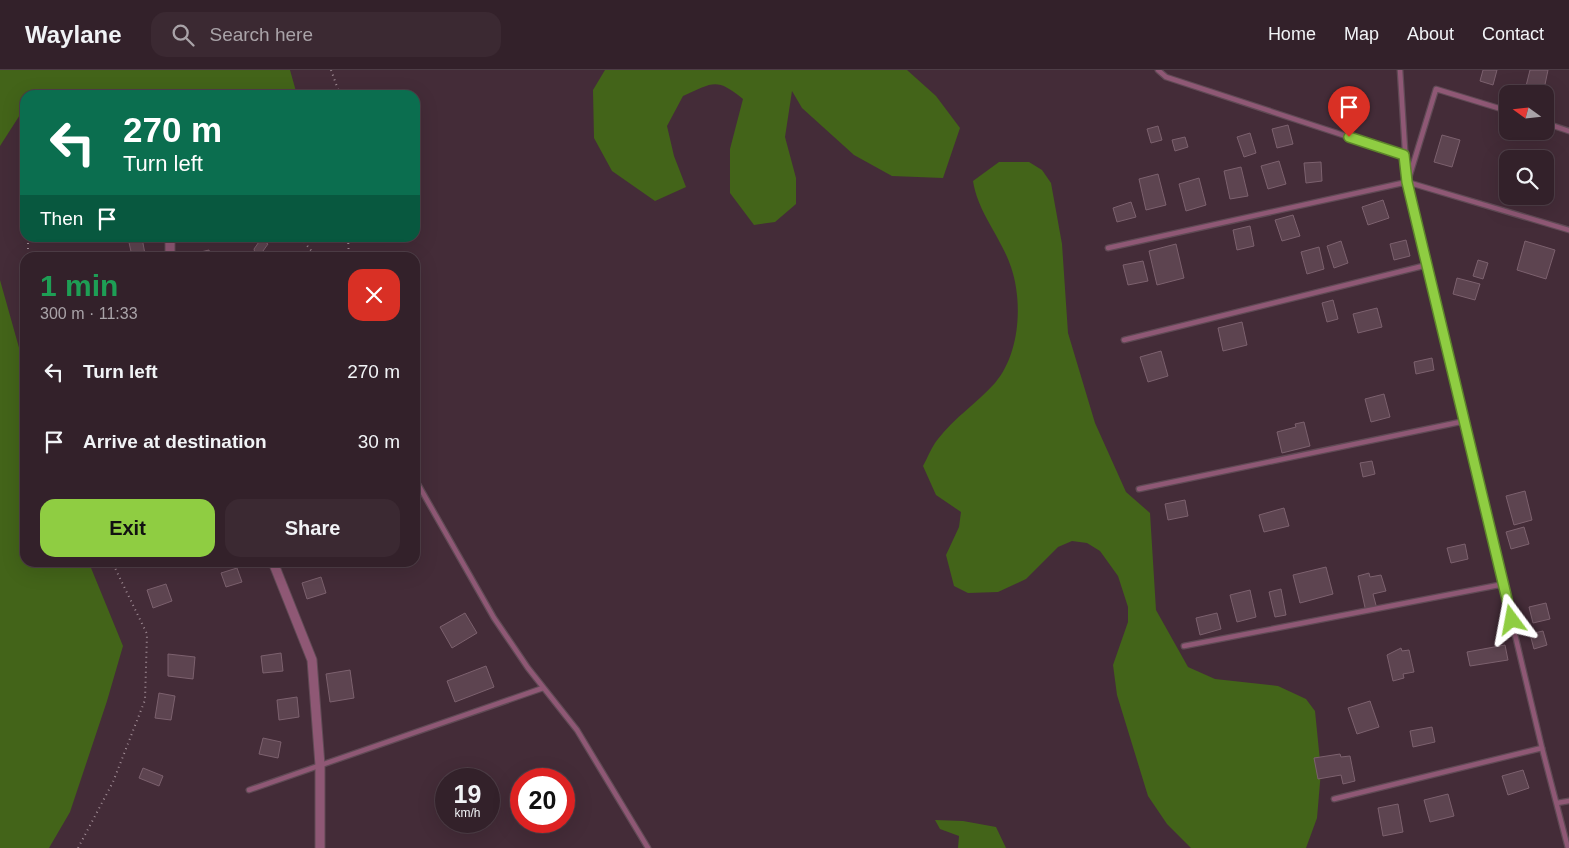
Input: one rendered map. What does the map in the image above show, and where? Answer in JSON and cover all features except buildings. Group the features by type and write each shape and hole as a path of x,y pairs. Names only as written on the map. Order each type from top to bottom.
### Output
{"street":[{"path":"275,567 312,660 320,765 320,848"}],"lane":[{"path":"1158,70 1166,77 1404,155"},
{"path":"1400,70 1407,182 1542,748 1568,848"},
{"path":"1407,182 1436,89 1499,108"},
{"path":"1554,126 1569,131"},
{"path":"1108,248 1407,182 1569,230"},
{"path":"1124,340 1427,265"},
{"path":"1139,489 1465,421"},
{"path":"420,488 494,618 543,688 576,730 648,848"},
{"path":"1184,646 1504,584"},
{"path":"249,790 543,688"},
{"path":"1334,798 1542,748"},
{"path":"1557,803 1569,801"}],"path":[{"path":"330,70 338,90"},
{"path":"304,242 312,252"},
{"path":"78,848 112,782 145,700 147,634 114,567"}],"green space":[{"path":"0,70 290,70 296,90 20,90 20,115 0,146"},
{"path":"605,70 907,70 936,96 960,128 943,178 892,176 854,155 802,108 792,91 785,137 796,178 796,204 775,222 754,225 730,193 730,149 743,99 726,87 714,84 683,96 667,126 674,156 686,187 655,201 612,171 594,138 593,90"},
{"path":"999,162 1029,162 1042,170 1051,183 1062,244 1068,333 1095,423 1126,492 1150,513 1156,610 1188,667 1215,679 1278,686 1306,699 1315,711 1321,771 1317,818 1306,848 1191,848 1167,824 1148,796 1117,695 1113,665 1128,622 1128,607 1118,576 1100,551 1087,543 1072,541 1058,547 1026,579 998,592 968,593 954,586 946,555 959,527 961,512 936,495 923,466 944,431 995,383 1010,358 1014,343 1018,311 1015,281 1002,245 980,204 973,181"},
{"path":"0,280 20,351 20,567 91,567 123,646 70,812 49,848 0,848"},
{"path":"935,820 963,821 996,827 1006,848 958,848 959,836 940,829"}],"route":[{"path":"1349,137 1404,155 1407,182 1512,620"}]}
